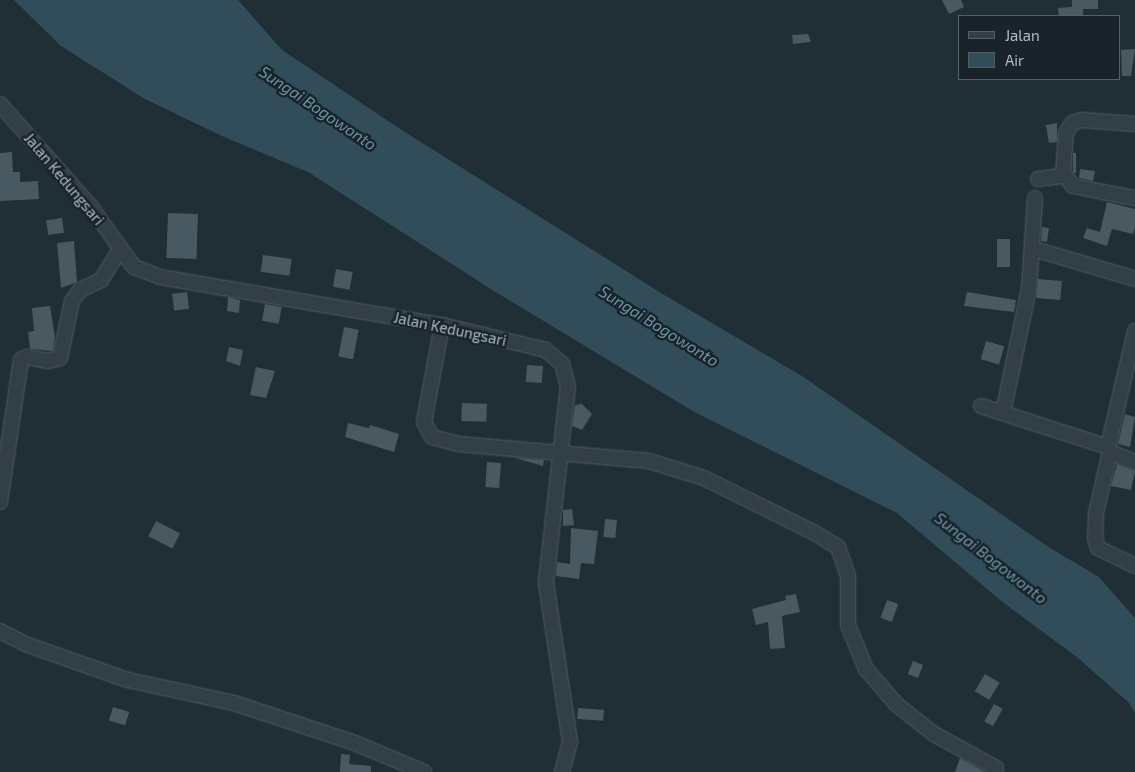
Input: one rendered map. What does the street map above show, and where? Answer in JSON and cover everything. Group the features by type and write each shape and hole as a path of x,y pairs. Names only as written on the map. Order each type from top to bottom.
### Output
{"street":[{"name":"Jalan Kedungsari","path":"0,104 91,206 120,250 134,267 160,277 442,325 546,350 562,364 568,386 546,584 570,742 562,772"},
{"path":"1135,124 1082,120 1072,123 1066,133 1064,176 1069,183 1081,188 1135,198"},
{"path":"1038,179 1064,176"},
{"path":"1003,413 1025,316 1034,250 1036,198"},
{"path":"0,502 21,360 27,357 48,361 60,358 72,302 80,290 101,280 120,250"},
{"path":"1034,250 1135,279"},
{"path":"442,325 424,422 432,437 458,444 649,461 704,478 838,547 848,576 848,625 866,669 896,704 927,728 996,768 995,772"},
{"path":"1135,331 1096,513 1095,539 1098,548 1135,566"},
{"path":"981,406 1109,450 1135,462"},
{"path":"0,631 25,644 128,680 234,703 355,743 424,772"}],"water":[{"name":"Sungai Bogowonto","path":"14,0 238,0 282,50 400,129 661,293 802,376 1050,548 1099,577 1135,618 1135,713 1129,703 1078,658 1000,600 897,513 696,413 494,291 308,172 224,137 145,99 61,46"}],"building":[{"path":"942,0 961,0 964,7 949,14"},
{"path":"1072,0 1098,0 1098,9 1083,9 1083,15 1059,15 1058,8 1072,7"},
{"path":"808,34 811,42 793,44 792,35"},
{"path":"1135,49 1131,76 1122,76 1121,50"},
{"path":"1057,123 1057,142 1049,143 1046,125"},
{"path":"12,152 13,172 20,172 20,182 38,181 39,199 0,201 0,153"},
{"path":"1073,153 1076,153 1076,173 1073,173"},
{"path":"1080,169 1095,171 1093,181 1079,178"},
{"path":"1107,202 1135,209 1135,227 1133,234 1112,229 1107,246 1083,238 1087,228 1100,232"},
{"path":"168,213 198,214 196,259 166,258"},
{"path":"62,218 64,233 48,235 46,220"},
{"path":"1042,227 1049,228 1047,242 1041,241"},
{"path":"997,239 1010,239 1010,267 997,267"},
{"path":"74,241 77,282 61,288 57,243"},
{"path":"263,255 292,259 289,276 261,272"},
{"path":"336,269 353,272 350,290 333,287"},
{"path":"1038,279 1062,281 1060,300 1036,298"},
{"path":"187,292 189,309 174,311 172,294"},
{"path":"967,292 1016,300 1014,312 964,306"},
{"path":"228,297 240,300 239,313 227,311"},
{"path":"265,304 282,307 279,324 262,321"},
{"path":"50,306 55,337 53,351 30,349 28,332 34,331 32,308"},
{"path":"344,327 359,330 353,359 338,356"},
{"path":"986,341 1004,346 999,365 981,359"},
{"path":"229,347 243,350 240,366 226,361"},
{"path":"527,365 543,366 542,383 526,382"},
{"path":"256,367 275,371 266,398 250,395"},
{"path":"462,403 487,404 486,422 461,421"},
{"path":"582,404 592,414 582,430 572,426 575,405"},
{"path":"1125,414 1135,417 1130,447 1118,444"},
{"path":"348,423 369,428 370,425 399,434 394,452 345,437"},
{"path":"515,458 544,460 543,466"},
{"path":"487,462 501,463 499,488 485,487"},
{"path":"1117,464 1135,471 1131,490 1111,486"},
{"path":"572,509 574,525 563,526 563,510"},
{"path":"605,519 617,520 615,538 603,537"},
{"path":"156,521 180,533 172,548 148,536"},
{"path":"571,528 598,531 594,564 581,563 579,579 556,576 557,562 570,564"},
{"path":"796,594 800,612 782,616 785,648 770,649 768,622 756,625 752,609 786,600 785,596"},
{"path":"887,600 898,604 892,622 881,618"},
{"path":"913,661 923,665 918,678 908,674"},
{"path":"985,674 1000,683 989,700 975,691"},
{"path":"994,704 1003,709 993,726 984,721"},
{"path":"113,707 129,712 125,725 109,720"},
{"path":"578,708 604,710 603,721 577,719"},
{"path":"341,754 350,755 349,764 371,766 371,772 340,772"},
{"path":"960,758 985,772 955,772"}]}
